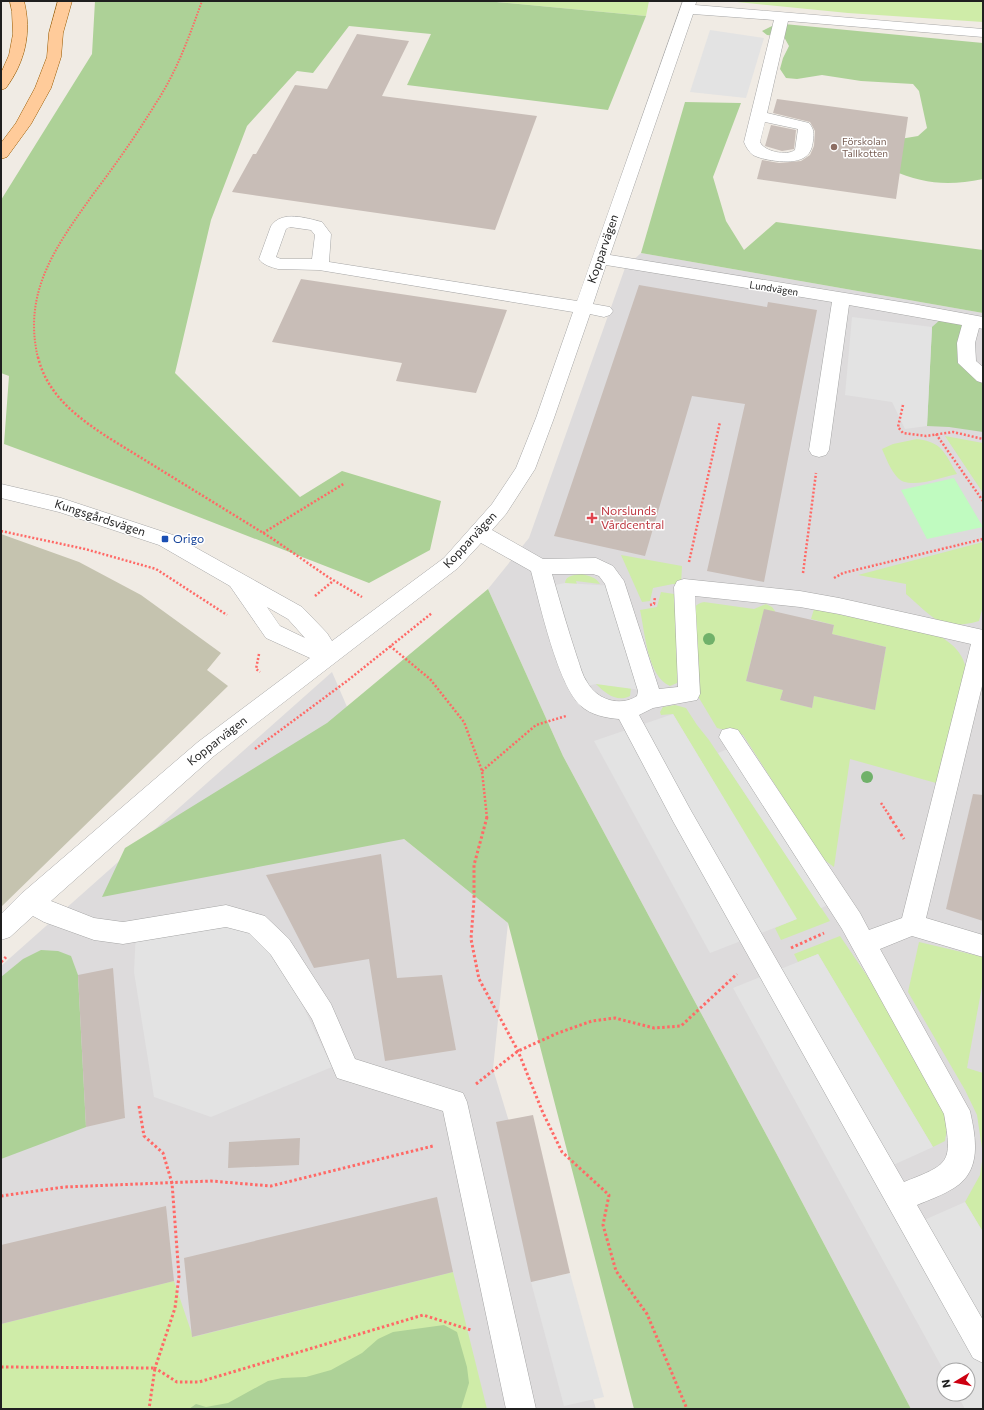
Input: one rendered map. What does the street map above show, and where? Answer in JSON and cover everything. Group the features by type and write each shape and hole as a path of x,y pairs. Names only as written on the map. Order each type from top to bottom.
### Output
{"main road":[{"path":"1,85 13,63 19,46 20,17 17,1"},
{"path":"49,1 56,33"},
{"path":"1,154 23,124 43,88 54,57 56,33 65,1"}],"street":[{"path":"689,5 782,17 983,33"},
{"name":"Kopparvägen","path":"1,929 202,752 451,563 480,533 499,510 525,469 545,418 599,259 689,5"},
{"path":"758,116 782,17"},
{"name":"Lundvägen","path":"599,259 978,322"},
{"path":"320,265 604,311"},
{"path":"819,450 841,299"},
{"path":"978,322 966,343 967,363 983,377"},
{"name":"Kungsgårdsvägen","path":"1,491 61,505 165,539 295,613 319,639 329,655"},
{"path":"480,533 540,567 596,566 606,571 614,581 649,691 648,700"},
{"path":"540,567 562,644 577,685 585,697 600,707 611,710 625,710 644,704 648,700 689,694 684,587 800,599 839,606 983,638 912,925"},
{"name":"Kungsgårdsvägen","path":"236,579 273,632 309,649 329,655"},
{"path":"625,710 763,960 983,1348"},
{"path":"730,737 851,921 957,1111 962,1131 963,1147 962,1162 957,1170 949,1177 898,1199"},
{"path":"30,902 53,914 94,929 123,933 226,916 256,924 280,947 322,1012 346,1068 454,1102 521,1409"},
{"path":"863,944 912,925 983,946"}],"path":[{"path":"202,1 186,44 164,91 68,229 48,265 38,294 33,318 35,344 40,366 54,393 70,409 98,431 262,533 333,581"},
{"path":"903,405 898,427 902,433 926,436 953,432 983,439"},
{"path":"684,587 720,422"},
{"path":"936,434 983,500"},
{"path":"800,599 819,450"},
{"path":"262,533 345,483"},
{"path":"1,531 85,549 156,569 232,618"},
{"path":"800,599 843,573 983,540"},
{"path":"390,646 430,679 464,722 482,771 487,817 474,865 474,900 470,939 479,979 518,1051 543,1113 562,1152 609,1195 603,1225 616,1271 647,1314 687,1409"},
{"path":"256,669 258,665 258,649"},
{"path":"482,771 536,725 600,707"},
{"path":"795,946 828,932"},
{"path":"454,1102 518,1051 558,1033 592,1021 615,1018 654,1028 681,1026 737,974 763,960"},
{"path":"139,1106 144,1136 163,1153 172,1183 178,1276 175,1308 155,1368 149,1409"},
{"path":"1,1196 64,1187 211,1181 271,1186 462,1139"},
{"path":"1,1367 155,1368 176,1382 199,1382 423,1315 475,1332 503,1328"}],"shaded area":[{"path":"710,30 764,38 746,98 690,92"},
{"path":"641,253 983,313 983,1409 911,1409 782,1164 563,756 488,589 529,538 625,268"},
{"path":"852,317 932,327 927,426 905,429 892,402 845,395"},
{"path":"1,534 79,562 141,595 221,653 207,670 228,686 1,907"},
{"path":"565,583 614,586 648,691 596,684 586,686 555,585"},
{"path":"332,672 404,839 508,923 493,1069 596,1409 1,1409 1,966"},
{"path":"673,714 797,919 710,953 594,741"},
{"path":"730,748 833,903 821,908 718,753"},
{"path":"227,922 250,930 267,946 290,979 332,1067 211,1117 154,1097 134,972 136,931"},
{"path":"818,954 933,1147 891,1166 922,1221 965,1202 983,1232 983,1409 965,1409 961,1402 976,1402 976,1362 939,1362 733,988"},
{"path":"570,1273 604,1397 564,1406 531,1282"}],"green space":[{"path":"95,1 486,1 646,16 608,110 407,85 431,34 349,26 313,73 297,71 247,126 211,220 175,373 300,497 342,471 441,501 430,550 369,583 132,491 4,444 9,376 1,373 1,200 92,54"},
{"path":"486,1 649,1 646,16"},
{"path":"727,1 983,1 983,22 848,13"},
{"path":"784,24 983,43 983,179 958,183 925,181 891,170 894,140 918,136 927,128 919,91 913,84 861,81 822,75 797,79 786,78 780,69 783,58 789,46 784,37 767,35 762,31 772,26"},
{"path":"685,102 741,103 713,177 726,221 744,250 776,222 983,250 983,313 641,253"},
{"path":"941,319 963,325 966,369 983,383 983,432 949,427 927,426 932,327"},
{"path":"945,436 983,443 983,493"},
{"path":"917,439 933,443 938,446 946,455 957,474 917,483 902,481 897,477 890,467 882,449 893,444"},
{"path":"954,478 983,527 927,539 901,490"},
{"path":"983,542 983,606 979,621 955,625 938,620 931,616 906,594 906,584 858,575"},
{"path":"621,555 682,566 681,585 673,584 653,588 650,601 642,602"},
{"path":"582,574 594,578 600,584 576,581 607,685 631,688 630,696 625,698 616,698 603,691 596,684 565,583 567,578 573,575"},
{"path":"488,589 563,756 782,1164 911,1409 634,1409 508,923 404,839 102,897 125,848 327,723"},
{"path":"661,592 674,594 681,677 677,683 670,686 662,681 656,673 652,663 648,652 640,610 657,607"},
{"path":"704,602 754,609 766,604 772,607 775,611 773,617 761,620 746,681 783,690 780,700 812,708 814,696 875,710 886,647 832,634 834,625 811,619 814,609 940,636 950,643 961,655 967,672 936,783 850,759 834,867 823,859 743,735 717,728 699,698 691,617 695,607"},
{"path":"675,705 686,708 709,740 830,921 781,940 775,928 796,919 673,714 661,715 660,712 663,707"},
{"path":"840,936 889,1008 946,1115 947,1129 945,1141 933,1147 818,954 798,962 794,954"},
{"path":"919,942 983,957 983,981 967,1068 983,1073 983,1155 977,1115 965,1090 908,992"},
{"path":"41,950 58,951 71,956 78,975 86,1127 1,1159 1,977 23,959"},
{"path":"983,1155 983,1232 965,1202 980,1175"},
{"path":"453,1272 487,1409 1,1409 1,1324 174,1281 193,1337"},
{"path":"444,1325 457,1332 467,1367 469,1383 461,1409 189,1409 196,1404 206,1407 228,1403 268,1381 282,1378 306,1377 331,1370 362,1353 378,1339 393,1332"}],"building":[{"path":"357,34 409,41 382,96 537,116 495,230 232,192 253,154 256,154 295,85 327,89"},
{"name":"Förskolan Tallkotten","path":"777,99 908,117 896,199 757,179 762,160 779,163 801,161 810,155 814,146 815,131 810,122 773,113"},
{"path":"771,125 796,130 794,149 782,151 765,146"},
{"path":"301,279 507,310 476,393 396,381 402,363 272,342"},
{"path":"639,285 767,307 768,302 817,310 764,582 707,571 745,404 692,396 645,556 554,536"},
{"path":"764,609 834,625 832,634 886,647 875,710 814,696 812,708 780,700 783,690 746,681"},
{"path":"973,794 983,795 983,921 946,909"},
{"path":"381,854 397,978 442,975 456,1050 385,1061 369,959 314,968 266,875"},
{"path":"113,968 125,1118 86,1127 78,975"},
{"path":"533,1115 570,1273 531,1282 496,1122"},
{"path":"300,1138 299,1165 228,1168 229,1142"},
{"path":"437,1197 453,1272 192,1337 184,1258"},
{"path":"166,1206 174,1281 1,1324 1,1245"}],"place":[{"name":"Förskolan Tallkotten","path":"834,147"},
{"name":"Norslunds Vårdcentral","path":"592,518"},
{"name":"Origo","path":"165,539"}]}
